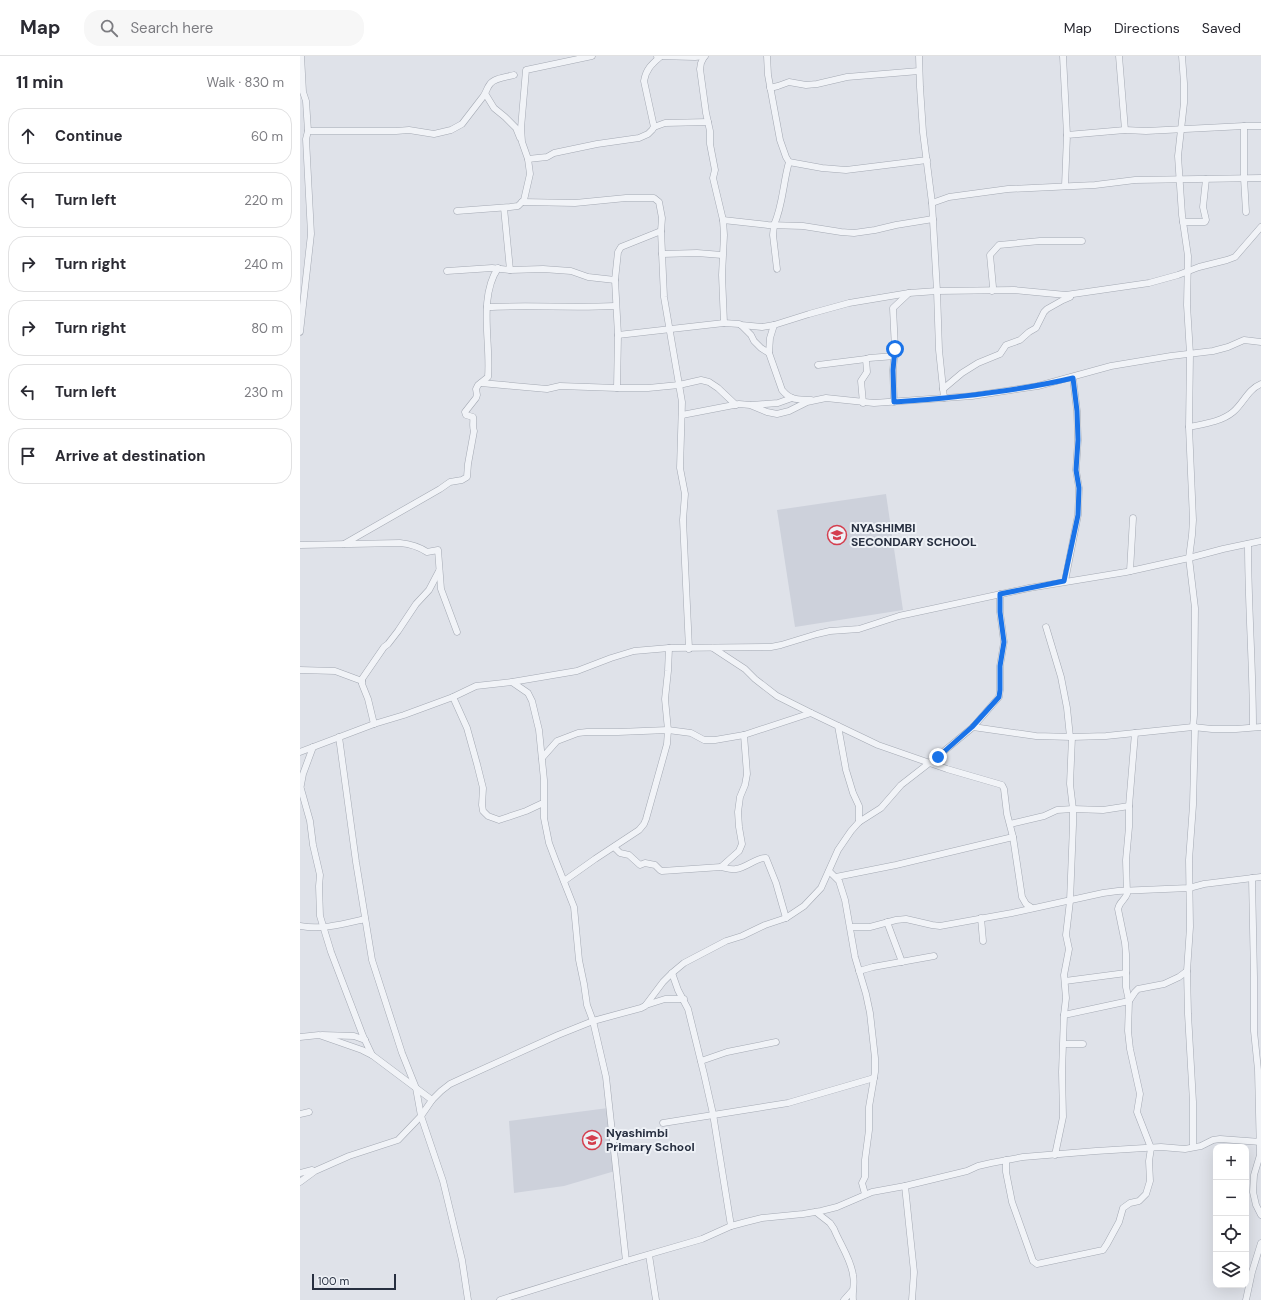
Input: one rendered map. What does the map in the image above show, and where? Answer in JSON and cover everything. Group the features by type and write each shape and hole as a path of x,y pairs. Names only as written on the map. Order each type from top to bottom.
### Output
{"street":[{"path":"300,56 308,131 306,139 311,234 300,332"},
{"path":"522,142 522,112 526,70 592,56"},
{"path":"654,127 644,81 647,70 659,56 695,58 704,56"},
{"path":"704,56 700,69 715,170 713,178 724,234 722,255 724,323"},
{"path":"767,56 770,88 780,140 789,162 779,214 774,225 773,235 777,269"},
{"path":"919,56 924,132 932,203 939,350 944,398"},
{"path":"1063,56 1067,134 1065,186"},
{"path":"1119,56 1125,130"},
{"path":"1182,56 1184,103 1178,156 1183,222 1188,256 1187,305 1190,354 1189,427 1193,520 1189,558 1195,608 1193,805 1189,860 1190,927 1188,971 1188,1014 1193,1102 1193,1147"},
{"path":"770,88 788,82 806,86 847,77 919,71"},
{"path":"308,131 409,130 434,134 451,130 462,124 486,95 489,85 494,81 514,75"},
{"path":"457,211 518,206 525,197 530,174 528,159 522,142 516,128 494,108 486,95"},
{"path":"528,159 547,157 554,153 597,144 639,138 648,134 654,127 665,124 708,122"},
{"path":"1244,126 1244,178 1246,212"},
{"path":"1067,134 1125,130 1146,132 1261,126"},
{"path":"789,162 822,168 846,170 927,160"},
{"path":"932,203 949,197 1008,188 1094,185 1135,180 1261,178"},
{"path":"1183,222 1205,222 1206,220 1203,206 1206,179"},
{"path":"522,202 575,203 626,198 654,198 659,202 662,218 661,231 664,297 681,398 682,415 680,468 685,494 683,520 689,649"},
{"path":"504,208 510,270"},
{"path":"722,220 743,223 803,226 854,233 932,219"},
{"path":"618,334 724,323 758,327 774,325 849,303 908,293 1014,290 1053,295 1077,294 1149,283 1178,276 1198,267 1234,257 1261,227"},
{"path":"617,388 618,322 615,306 614,280 618,252 621,247 661,231"},
{"path":"992,291 993,287 990,255 998,246 1040,241 1082,241"},
{"path":"662,254 697,253 722,255"},
{"path":"447,271 498,268 510,270 543,269 571,271 588,277 614,280"},
{"path":"344,544 450,482 462,480 467,477 474,431 472,426 473,417 466,415 465,412 476,398 476,389 478,385 486,379 488,375 486,335 487,292 498,268"},
{"path":"894,402 894,308 908,293"},
{"path":"943,389 962,373 978,363 999,355 1005,346 1020,340 1036,328 1047,309 1062,300 1077,294"},
{"path":"487,308 513,306 615,306"},
{"path":"742,325 754,341 769,353"},
{"path":"774,325 771,332 769,353 782,390 786,395 792,398 814,400"},
{"path":"750,405 767,412 778,414 789,411 807,402 832,398 863,403 874,403 972,396 1038,386 1073,378 1103,368 1222,349 1244,340 1261,342"},
{"path":"818,365 895,356"},
{"path":"863,403 862,381 867,372 866,359"},
{"path":"1064,581 1078,515 1079,488 1076,470 1078,440 1077,411 1073,378"},
{"path":"480,383 547,389 560,386 648,388 679,385 701,380 709,382 718,388 736,405"},
{"path":"1189,427 1231,414 1253,389 1261,384"},
{"path":"682,415 736,405 778,404 792,398"},
{"path":"1130,571 1133,518"},
{"path":"300,752 374,724 453,697 476,686 512,682 577,671 629,653 669,648 771,647 830,631 859,629 899,616 1000,594 1064,581 1130,571 1261,541"},
{"path":"300,545 400,543 413,544 421,547 427,552 438,550 441,589 457,632"},
{"path":"1248,544 1249,616 1253,680 1253,727"},
{"path":"362,681 384,647 398,631 416,604 429,590 440,571"},
{"path":"645,1006 663,982 684,963 710,948 742,936 765,924 786,918 804,906 821,888 838,850 859,822 881,808 901,785 930,763 972,727 997,700 1000,694 1000,666 1004,642 1000,612 1000,594"},
{"path":"1046,627 1062,677 1067,708 1071,737 1070,784 1073,809 1070,900 1066,935 1069,949 1064,975 1066,998 1062,1072 1063,1117 1055,1155"},
{"path":"564,881 639,830 644,824 667,744 668,730 665,699 669,648"},
{"path":"713,648 745,669 777,696 878,745 1002,785 1013,837 1022,898 1026,904 1032,908"},
{"path":"300,670 335,671 362,681"},
{"path":"362,681 374,724"},
{"path":"512,682 528,693 532,701 539,730 544,785 544,818 549,843 574,907 579,960 587,1005 593,1021 606,1077 626,1261"},
{"path":"453,697 467,728 477,764 483,788 481,800 483,811 488,816 499,820 526,811 543,803"},
{"path":"542,758 557,741 564,737 578,733 668,730 691,733 706,740 715,740 744,734 811,713"},
{"path":"838,726 846,770 853,793 859,806 859,822"},
{"path":"972,727 1036,736 1071,737 1106,736 1194,727 1236,729 1261,727"},
{"path":"1006,1160 1006,1172 1012,1202 1033,1261 1037,1264 1102,1250 1120,1222 1123,1208 1130,1203 1139,1201 1146,1194 1150,1181 1149,1161 1151,1148 1137,1112 1140,1094 1130,1049 1128,1031 1129,1001 1126,987 1125,943 1118,909 1119,905 1126,898 1127,891 1126,860 1135,732"},
{"path":"720,867 739,851 742,844 738,812 740,797 745,785 747,774 744,734"},
{"path":"338,738 372,960 402,1053 416,1088 421,1116 443,1181 462,1260 468,1300"},
{"path":"313,747 303,774 300,790 310,821 313,845 320,875 320,916 331,952 372,1055"},
{"path":"1010,824 1044,816 1057,810 1103,810 1129,806"},
{"path":"836,877 1013,837"},
{"path":"614,847 620,853 629,855 640,865 655,865 662,871 720,867 729,870 736,870 761,858 766,858 776,883 786,918"},
{"path":"829,871 836,877 843,890 851,927 855,957 870,1014 875,1058 876,1072 869,1107 869,1130 865,1160 865,1177 862,1183 865,1194"},
{"path":"851,927 870,927 906,919 940,926 1092,895 1127,891 1189,888 1204,884 1261,877"},
{"path":"1252,878 1254,1031 1258,1070 1260,1142 1260,1155 1254,1175 1253,1192 1256,1205 1261,1215"},
{"path":"981,918 983,941"},
{"path":"300,926 324,927 365,919"},
{"path":"887,922 902,962"},
{"path":"859,971 934,956"},
{"path":"1064,1015 1129,1001 1134,992 1164,984 1188,971"},
{"path":"672,973 678,990 688,1009 701,1061 713,1114 731,1226"},
{"path":"1065,981 1126,973"},
{"path":"300,1182 315,1171 349,1156 398,1140 421,1116 432,1100 450,1084 558,1034 593,1021 641,1008 665,999 684,1000"},
{"path":"300,1037 319,1035 354,1036 365,1040"},
{"path":"319,1035 372,1055 432,1100"},
{"path":"701,1061 727,1052 776,1042"},
{"path":"1064,1044 1083,1044"},
{"path":"663,1123 788,1103 874,1078"},
{"path":"300,1114 309,1112"},
{"path":"500,1300 649,1255 664,1249 702,1240 731,1226 762,1218 816,1212 837,1207 865,1194 967,1171 978,1166 1006,1160 1023,1157 1151,1148 1169,1147 1185,1149 1200,1146 1213,1140 1220,1139 1260,1142"},
{"path":"300,1174 313,1169"},
{"path":"904,1186 913,1264 914,1286 912,1300"},
{"path":"816,1212 830,1223 834,1229 851,1266 854,1284 852,1291 853,1300"},
{"path":"1246,1300 1252,1272 1261,1243"},
{"path":"649,1255 656,1300"},
{"path":"844,1300 852,1291"}],"shaded area":[{"name":"NYASHIMBI SECONDARY SCHOOL","path":"886,494 903,610 795,627 777,510"},
{"name":"Nyashimbi Primary School","path":"608,1108 615,1171 564,1186 514,1193 509,1121"}],"place":[{"name":"NYASHIMBI SECONDARY SCHOOL","path":"837,535"},
{"name":"Nyashimbi Primary School","path":"592,1140"}],"route":[{"path":"895,349 893,364 894,402 972,396 1038,386 1073,378 1077,411 1078,440 1076,470 1079,488 1078,515 1064,581 1000,594 1000,612 1004,642 1000,666 999,697 972,727 938,757"}]}
